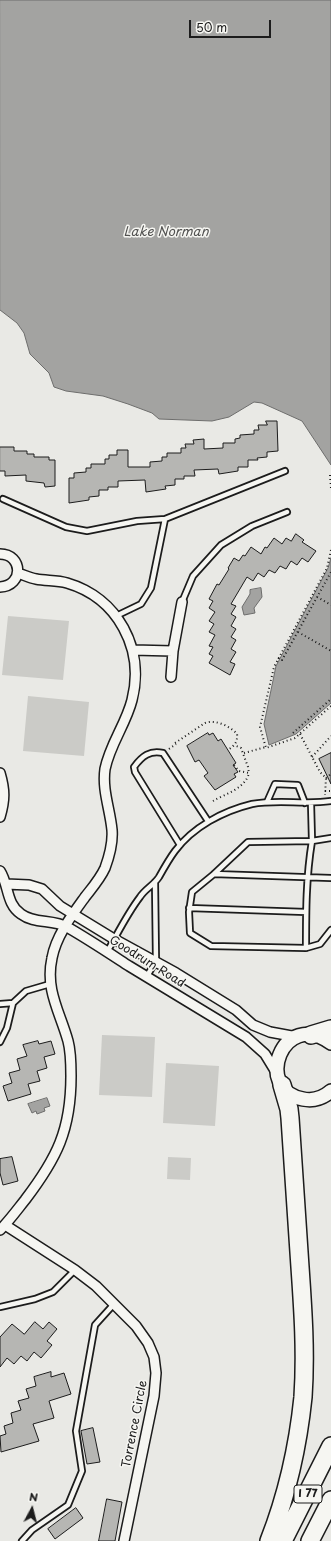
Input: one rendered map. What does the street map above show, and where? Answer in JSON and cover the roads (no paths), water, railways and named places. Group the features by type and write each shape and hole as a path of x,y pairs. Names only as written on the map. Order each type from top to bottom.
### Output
{"highway":[{"path":"304,1036 331,1029"},
{"path":"269,1541 284,1499 296,1447 302,1402 304,1369 303,1313 290,1118 288,1104 279,1079"},
{"name":"I 77","path":"283,1541 331,1446"},
{"name":"I 77","path":"295,1541 331,1471"},
{"name":"I 77","path":"310,1541 331,1500"},
{"path":"322,1541 331,1523"}],"main road":[{"path":"331,1043 318,1036 304,1036 290,1040 280,1051 276,1065 279,1079 286,1091 299,1098 331,1098"},
{"path":"314,1099 331,1091"}],"street":[{"path":"0,554 13,559 18,568 18,573 13,582 9,585 0,587"},
{"path":"2,1226 45,1174 55,1157 67,1123 71,1086 71,1055 68,1041 53,1000 50,984 50,970 52,957 57,942 73,914 100,878 105,868 110,850 112,831 105,795 105,771 110,750 132,701 135,677 133,650 126,633 116,616 103,604 77,587 56,581 36,579 18,573"},
{"path":"171,677 173,651 182,602"},
{"path":"133,650 173,651"},
{"path":"0,773 5,795 0,817"},
{"name":"Goodrum Road","path":"0,871 6,884 10,901 21,915 66,926 253,1043 265,1054 279,1079"},
{"name":"Goodrum Road","path":"6,884 42,889 55,902 73,914 114,939 156,961 236,1010 253,1025 270,1032 304,1036"},
{"name":"Torrence Circle","path":"2,1226 75,1270 96,1286 136,1326 148,1344 154,1357 156,1373 154,1396 124,1541"}],"lane":[{"path":"3,499 66,526 87,530 137,521 165,519 285,471"},
{"path":"182,602 193,576 221,545 252,526 287,512"},
{"path":"116,616 141,604 151,588 165,519"},
{"path":"180,846 135,772 134,767 140,759 149,753 156,751 163,753 208,821"},
{"path":"266,802 275,784 298,785 305,803"},
{"path":"107,952 139,897 155,882 166,863 180,846 208,821 242,807 266,802 312,803 331,801"},
{"path":"306,948 307,877 312,840 312,803"},
{"path":"331,838 248,842 214,874 192,892 189,908 190,933 211,946 306,948 320,944 331,930"},
{"path":"214,874 331,878"},
{"path":"147,976 156,961 155,882"},
{"path":"189,908 306,912"},
{"path":"0,1042 7,1028 13,1003 26,991 50,984"},
{"path":"0,1004 13,1003"},
{"path":"0,1307 35,1299 53,1292 75,1270"},
{"path":"22,1541 32,1530 68,1505 82,1470 76,1431 95,1325 114,1304"}],"water":[{"name":"Lake Norman","path":"0,0 331,0 331,465 302,421 262,403 254,402 229,417 212,421 159,419 152,413 103,396 66,391 54,387 49,373 30,354 24,333 17,323 0,310"},
{"path":"331,558 331,703 296,734 269,745 264,724 276,666 328,568"},
{"path":"261,588 262,597 254,608 255,613 244,615 242,607 250,594 250,590"},
{"path":"47,1098 50,1106 44,1108 45,1111 37,1114 36,1111 32,1113 28,1104"}]}
